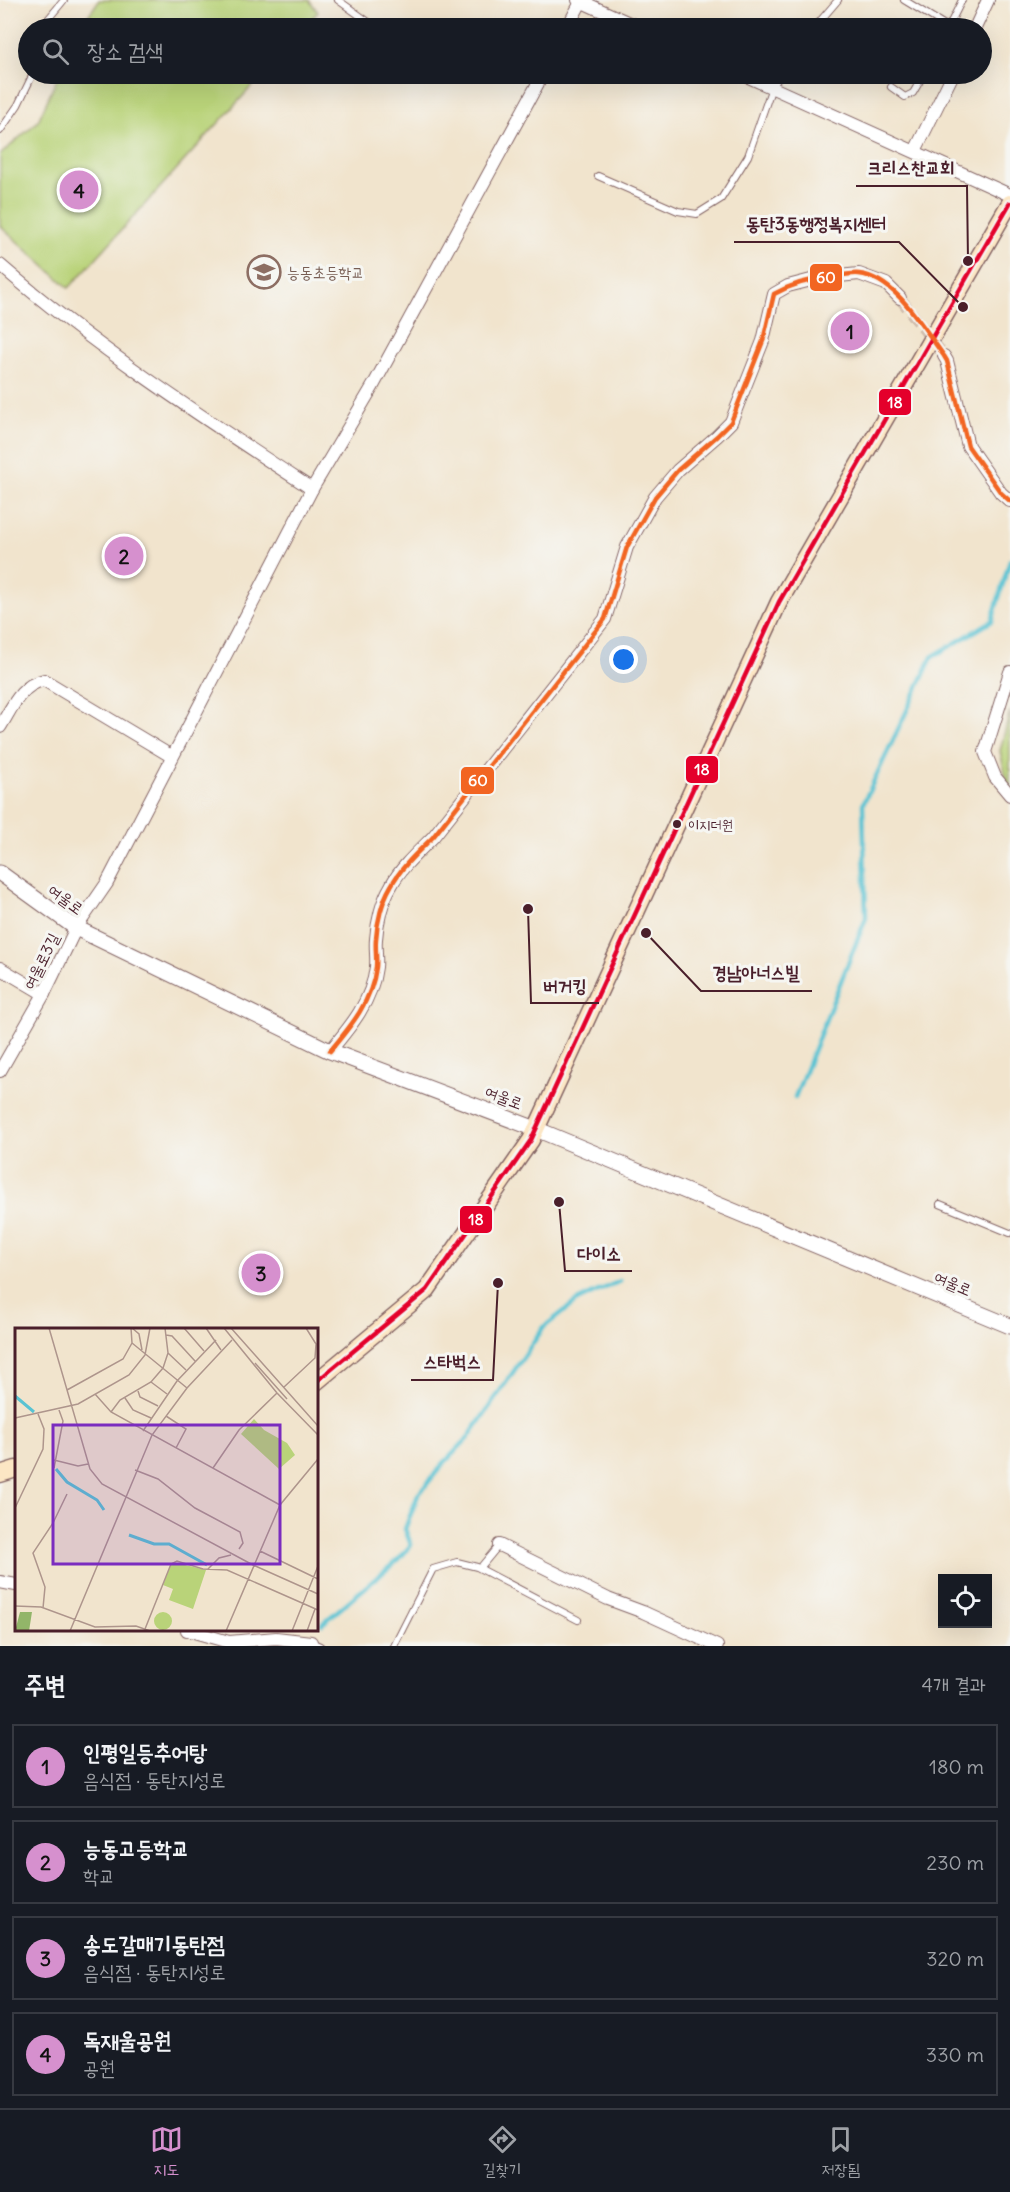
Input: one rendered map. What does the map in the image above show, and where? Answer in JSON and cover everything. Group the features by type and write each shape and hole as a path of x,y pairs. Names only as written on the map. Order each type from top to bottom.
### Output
{"main road":[{"path":"318,1380 428,1290 531,1140 779,602 1010,203"},
{"path":"0,1474 15,1469"}],"street":[{"path":"980,18 988,0"},
{"path":"572,18 580,1 618,18"},
{"name":"여울로3길","path":"0,1071 44,994 76,928 107,883 171,756 312,489 373,386 538,84"},
{"path":"765,84 1010,195"},
{"path":"915,151 948,84"},
{"path":"0,265 40,300 117,358 312,489"},
{"path":"330,1051 355,1022 370,993 376,966 376,938 380,914 390,886 406,864 433,837 605,619 627,547 655,497 678,470 730,422 763,341 774,294 788,286 819,278 859,274 886,284 900,298"},
{"path":"944,356 968,446 1001,493 1010,501"},
{"path":"1010,672 985,752 995,777 1010,795"},
{"path":"0,727 23,689 34,682 44,680 171,756"},
{"name":"여울로","path":"0,873 76,928 330,1051 536,1129 1010,1326"},
{"path":"0,968 44,994"},
{"path":"499,1545 608,1599 643,1612 717,1646"},
{"path":"0,1582 15,1586"},
{"path":"194,1631 229,1641 254,1635 315,1644"}],"lane":[{"path":"49,18 64,0"},
{"path":"338,0 363,18"},
{"path":"823,18 838,0"},
{"path":"904,0 932,18"},
{"path":"953,18 962,0"},
{"path":"0,131 18,105 28,84"},
{"path":"598,176 678,211 697,214 721,199 748,156 774,84"},
{"path":"891,87 904,97 913,93 918,84"},
{"path":"940,1204 1010,1233"},
{"path":"480,1568 499,1545"},
{"path":"394,1646 433,1569 457,1562 480,1568 578,1620"}],"green space":[{"path":"99,0 309,0 318,12 312,18 87,18"},
{"path":"55,84 254,84 69,288 0,226 0,155 38,121"},
{"path":"1010,711 1010,795 1000,751"}],"waterway":[{"path":"795,1097 866,918 863,804 932,657 992,621 1010,560"},
{"path":"322,1624 399,1559 411,1545 405,1529 418,1495 468,1438 544,1327 577,1301 620,1281"}],"tunnel":[{"path":"900,298 944,356"}],"transit line":[{"name":"18","path":"318,1380 427,1290 531,1140 779,602 1010,203"},
{"name":"60","path":"330,1051 353,1022 370,991 376,967 379,919 385,898 395,879 433,837 605,619 627,547 655,497 678,470 731,422 763,341 774,294 809,281 856,274 872,278 897,294 918,319 947,361 968,446 1001,493 1010,501"}],"place":[{"name":"독재울공원","path":"79,190"},
{"name":"크리스찬교회","path":"968,261"},
{"name":"능동초등학교","path":"264,272"},
{"name":"동탄3동행정복지센터","path":"963,307"},
{"name":"인평일등추어탕","path":"850,331"},
{"name":"능동고등학교","path":"124,556"},
{"name":"이지더원","path":"677,824"},
{"name":"버거킹","path":"528,909"},
{"name":"경남아너스빌","path":"646,933"},
{"name":"다이소","path":"559,1202"},
{"name":"송도갈매기동탄점","path":"261,1273"},
{"name":"스타벅스","path":"498,1283"}]}
